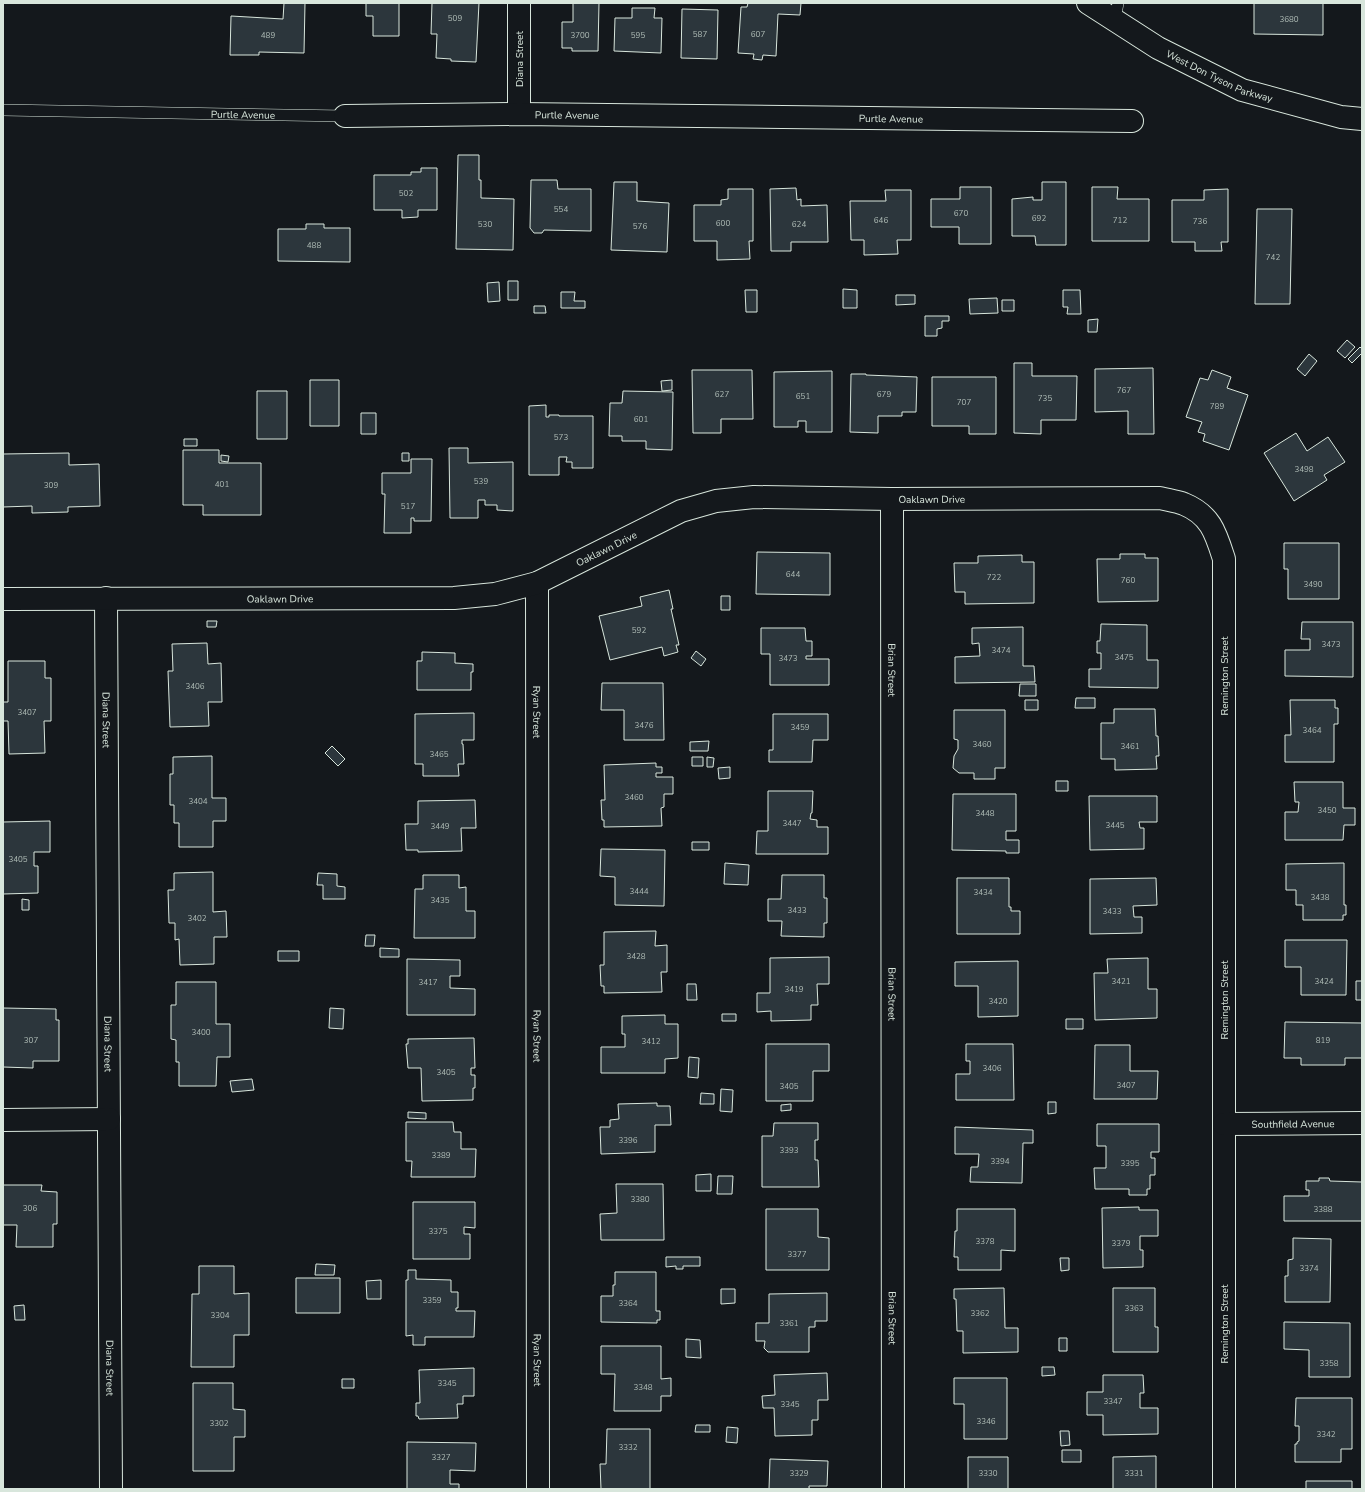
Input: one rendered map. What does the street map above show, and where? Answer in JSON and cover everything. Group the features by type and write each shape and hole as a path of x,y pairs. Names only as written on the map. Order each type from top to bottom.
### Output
{"street":[{"name":"Diana Street","path":"518,114 519,3"},
{"name":"West Don Tyson Parkway","path":"1088,3 1116,12 1158,48 1242,90 1341,117 1362,120"},
{"name":"Purtle Avenue","path":"345,116 518,114 1132,121"},
{"name":"Oaklawn Drive","path":"3,599 454,598 495,594 537,583 681,511 716,501 754,497 892,499 1160,498 1184,504 1205,516"},
{"name":"Brian Street","path":"892,499 893,1489"},
{"name":"Remington Street","path":"1205,516 1216,535 1224,559 1224,1489"},
{"name":"Ryan Street","path":"537,583 538,1489"},
{"name":"Diana Street","path":"106,598 111,1489"},
{"path":"3,1120 109,1119"},
{"name":"Southfield Avenue","path":"1224,1124 1362,1123"}],"lane":[{"name":"Purtle Avenue","path":"3,110 345,116"}],"building":[{"path":"284,3 305,3 304,53 259,52 259,55 230,55 231,16 283,19"},
{"path":"366,3 399,3 399,36 373,36 373,16 366,16"},
{"path":"432,3 479,3 476,62 451,61 451,59 436,58 437,34 431,34"},
{"path":"573,3 599,3 598,51 572,51 572,48 562,48 562,22 573,22"},
{"path":"748,3 801,3 800,15 778,14 776,56 763,55 762,60 753,59 754,54 738,53 741,7 747,7"},
{"path":"1254,3 1323,3 1323,35 1254,34"},
{"path":"632,8 655,8 654,18 662,18 661,53 614,51 615,18 632,18"},
{"path":"682,9 718,10 717,59 681,58"},
{"path":"458,155 479,155 481,198 514,199 513,250 456,249"},
{"path":"421,168 437,168 437,210 418,210 418,217 402,218 402,210 374,210 374,175 411,175 411,172 421,172"},
{"path":"531,180 557,180 558,189 591,189 591,231 544,230 542,233 534,233 530,228"},
{"path":"614,182 637,182 637,201 669,203 667,252 611,250"},
{"path":"1042,182 1066,182 1066,245 1036,245 1035,236 1012,236 1012,199 1033,197 1033,200 1042,200"},
{"path":"960,187 991,187 991,244 959,244 959,227 931,227 931,199 960,199"},
{"path":"1092,187 1118,187 1117,199 1149,199 1149,241 1092,241"},
{"path":"796,188 797,200 801,199 801,206 827,205 828,242 791,242 791,251 771,251 770,189"},
{"path":"728,189 753,189 753,241 749,241 750,259 717,260 717,241 694,241 694,205 721,205 721,200 728,199"},
{"path":"1228,189 1228,242 1221,242 1222,251 1195,251 1195,242 1172,242 1172,200 1204,200 1204,190"},
{"path":"885,190 911,190 911,240 897,240 898,254 864,255 864,240 851,240 850,201 886,201"},
{"path":"1257,209 1292,209 1290,304 1255,304"},
{"path":"306,224 324,224 324,228 350,228 350,262 278,261 278,229 306,229"},
{"path":"508,281 518,281 518,300 508,300"},
{"path":"499,282 500,301 488,302 487,283"},
{"path":"843,289 857,290 857,308 843,308"},
{"path":"745,290 757,290 757,312 746,312"},
{"path":"1063,290 1080,290 1081,314 1067,314 1068,307 1063,307"},
{"path":"561,292 575,292 574,301 585,301 585,308 561,308"},
{"path":"896,295 915,295 915,304 896,305"},
{"path":"997,298 998,313 970,314 969,299"},
{"path":"1002,300 1014,300 1014,311 1002,311"},
{"path":"534,306 545,306 546,313 534,313"},
{"path":"925,316 949,316 949,321 942,321 942,328 937,329 937,336 925,336"},
{"path":"1098,319 1097,332 1088,332 1088,320"},
{"path":"1347,340 1355,347 1345,358 1337,351"},
{"path":"1360,347 1362,349 1362,353 1352,363 1348,359"},
{"path":"1309,354 1317,361 1305,376 1297,369"},
{"path":"1014,363 1032,363 1032,376 1077,376 1076,420 1041,420 1041,434 1014,433"},
{"path":"1153,368 1154,434 1128,434 1128,411 1095,412 1095,369"},
{"path":"692,370 752,370 753,419 721,419 721,433 693,433"},
{"path":"1212,370 1231,377 1227,388 1248,395 1229,450 1203,441 1205,434 1198,432 1202,422 1186,417 1200,378 1208,380"},
{"path":"832,371 832,432 806,432 806,421 798,421 798,427 774,427 774,372"},
{"path":"851,374 917,377 916,412 902,412 902,416 878,416 878,433 850,432"},
{"path":"932,377 996,377 996,434 969,434 969,426 932,426"},
{"path":"310,380 339,380 339,426 310,426"},
{"path":"672,380 672,390 662,391 661,381"},
{"path":"257,391 287,391 287,439 257,439"},
{"path":"623,391 673,392 672,450 646,449 646,441 622,441 622,436 609,436 610,403 622,403"},
{"path":"546,405 546,417 549,417 549,415 593,416 593,468 572,468 572,462 566,462 567,457 559,457 559,475 529,475 529,406"},
{"path":"361,413 376,413 376,434 361,434"},
{"path":"1296,433 1307,451 1328,437 1345,462 1324,475 1327,480 1294,501 1264,453"},
{"path":"184,439 197,439 197,446 184,446"},
{"path":"449,448 468,448 468,463 513,462 513,511 497,510 497,505 485,505 485,500 478,500 478,518 450,518"},
{"path":"183,450 219,450 219,463 261,463 261,515 203,515 203,505 183,505"},
{"path":"69,453 69,465 99,464 100,506 68,507 68,512 32,513 32,506 3,507 3,454"},
{"path":"402,453 409,453 409,461 402,461"},
{"path":"221,455 229,456 228,462 221,461"},
{"path":"411,459 432,459 431,521 414,521 414,518 411,518 411,533 384,533 385,494 382,494 382,473 411,473"},
{"path":"1284,543 1339,543 1339,599 1288,599 1288,569 1284,569"},
{"path":"757,552 830,553 830,595 756,594"},
{"path":"1120,554 1145,554 1145,558 1158,558 1158,601 1098,602 1097,559 1120,559"},
{"path":"1022,555 1022,562 1034,562 1034,603 965,604 965,592 955,592 954,563 978,563 978,556"},
{"path":"669,590 673,609 671,609 679,645 676,645 678,652 664,656 662,647 610,660 599,616 642,606 640,597"},
{"path":"721,596 730,596 730,610 721,610"},
{"path":"207,621 217,621 216,627 207,627"},
{"path":"1302,622 1353,622 1353,677 1285,676 1285,650 1310,650 1310,639 1301,639"},
{"path":"1101,624 1147,625 1147,660 1158,660 1158,688 1089,687 1089,669 1101,669 1101,653 1097,653 1097,641 1100,641"},
{"path":"1023,627 1023,666 1034,666 1035,682 955,683 955,657 980,656 979,643 972,644 972,628"},
{"path":"761,628 805,628 806,641 812,641 812,656 806,656 806,659 829,659 829,685 770,685 770,654 761,654"},
{"path":"207,643 208,664 221,663 222,702 208,702 209,726 170,727 168,671 173,671 172,644"},
{"path":"696,651 706,659 701,666 691,658"},
{"path":"422,652 455,653 455,663 473,664 473,672 471,672 471,690 417,690 417,661 422,661"},
{"path":"8,661 45,661 45,678 51,678 51,721 44,721 45,753 9,754 8,721 3,721 3,702 8,702"},
{"path":"602,683 663,683 664,740 624,740 624,710 601,710"},
{"path":"1020,684 1036,684 1036,696 1019,696"},
{"path":"1076,698 1095,698 1095,708 1075,708"},
{"path":"1025,700 1038,700 1038,710 1025,710"},
{"path":"1290,700 1335,700 1335,708 1338,708 1338,724 1334,724 1334,762 1285,762 1285,735 1291,735"},
{"path":"1114,709 1155,709 1156,736 1158,736 1159,756 1156,756 1157,769 1115,770 1115,759 1101,759 1101,723 1114,723"},
{"path":"954,710 1005,710 1005,768 995,768 995,779 974,779 974,773 959,773 953,768 954,756 958,749 958,740 954,739"},
{"path":"474,713 474,740 462,740 464,764 458,764 459,776 423,776 423,764 415,764 415,714"},
{"path":"773,714 828,714 828,740 813,740 812,762 769,762 769,750 773,750"},
{"path":"709,741 708,751 690,751 690,742"},
{"path":"332,746 345,759 338,766 325,753"},
{"path":"212,756 212,798 226,798 226,821 213,821 213,847 179,847 179,823 174,823 174,805 170,805 170,774 173,774 173,757"},
{"path":"692,757 703,757 703,766 692,766"},
{"path":"707,757 714,758 713,767 707,767"},
{"path":"656,763 656,767 662,767 662,773 656,773 656,777 673,777 673,794 664,794 664,807 661,808 662,826 604,827 604,820 602,820 601,800 605,800 604,765"},
{"path":"730,767 730,778 719,779 718,768"},
{"path":"1056,781 1068,781 1068,791 1056,791"},
{"path":"1294,782 1343,782 1343,808 1355,808 1355,825 1344,825 1343,840 1285,840 1285,812 1298,812 1299,802 1295,802"},
{"path":"768,791 813,791 812,813 810,819 817,820 817,827 828,827 828,854 756,854 757,831 768,831"},
{"path":"953,794 1016,794 1016,831 1006,831 1006,840 1019,840 1019,853 1006,853 1006,851 952,850"},
{"path":"1089,796 1157,796 1157,822 1139,822 1140,828 1144,828 1144,849 1090,850"},
{"path":"475,800 476,828 461,828 462,851 418,852 418,850 406,850 405,824 418,824 418,801"},
{"path":"50,821 50,852 34,852 34,866 38,866 38,893 3,894 3,822"},
{"path":"692,842 709,842 709,850 692,850"},
{"path":"601,849 665,850 664,906 615,905 615,877 600,876"},
{"path":"725,863 749,865 748,885 724,884"},
{"path":"1344,863 1344,905 1346,905 1346,915 1343,915 1343,920 1303,920 1303,905 1296,905 1296,890 1286,890 1286,864"},
{"path":"213,872 213,912 226,911 227,937 214,937 214,964 180,965 179,939 175,940 175,923 169,923 168,890 174,890 174,873"},
{"path":"318,873 337,874 337,886 345,887 345,899 323,899 323,885 317,885"},
{"path":"423,875 459,875 459,888 466,887 466,911 475,911 475,938 414,938 415,889 423,889"},
{"path":"782,875 824,875 824,898 827,898 827,923 824,923 824,937 781,936 782,921 768,921 768,899 781,899"},
{"path":"957,878 1009,878 1009,907 1011,907 1011,911 1020,911 1020,934 957,934"},
{"path":"1156,878 1157,905 1133,906 1134,917 1142,917 1142,933 1090,934 1090,879"},
{"path":"22,899 29,900 29,910 22,910"},
{"path":"656,931 655,946 667,945 667,972 661,972 662,992 604,993 604,986 601,986 600,965 604,965 604,932"},
{"path":"366,935 375,935 374,946 365,946"},
{"path":"1285,940 1347,940 1346,995 1301,995 1301,967 1285,967"},
{"path":"380,948 399,949 399,957 380,957"},
{"path":"278,951 299,951 299,961 278,961"},
{"path":"829,957 829,984 817,984 818,1005 811,1005 811,1020 771,1021 771,1011 757,1012 757,993 770,993 770,958"},
{"path":"1148,958 1148,989 1157,989 1157,1018 1095,1020 1094,973 1108,973 1107,959"},
{"path":"407,959 460,960 460,976 450,976 450,988 475,989 475,1015 407,1015"},
{"path":"1018,961 1018,1016 978,1017 978,986 955,986 955,962"},
{"path":"1356,981 1362,981 1362,1000 1356,1000"},
{"path":"176,982 216,982 216,1024 230,1024 230,1057 217,1057 216,1086 179,1086 179,1062 176,1062 176,1040 171,1039 171,1005 176,1005"},
{"path":"687,984 696,984 697,1000 687,1000"},
{"path":"3,1008 56,1009 56,1020 59,1020 59,1061 33,1061 33,1068 3,1067"},
{"path":"330,1008 344,1009 343,1029 329,1028"},
{"path":"722,1014 736,1014 736,1021 722,1021"},
{"path":"665,1015 665,1024 678,1024 678,1058 665,1059 665,1073 601,1073 601,1047 625,1047 625,1034 622,1034 622,1016"},
{"path":"1066,1019 1083,1019 1083,1029 1066,1029"},
{"path":"1285,1022 1362,1023 1362,1058 1345,1058 1345,1065 1301,1065 1301,1058 1284,1058"},
{"path":"474,1038 475,1068 471,1068 471,1075 475,1075 473,1100 422,1101 421,1068 408,1068 406,1044 408,1044 408,1039"},
{"path":"766,1044 829,1044 829,1071 813,1071 813,1101 766,1101"},
{"path":"966,1044 1013,1044 1014,1100 956,1100 956,1074 970,1074 970,1061 966,1061"},
{"path":"1095,1045 1130,1045 1130,1071 1158,1071 1157,1099 1094,1099"},
{"path":"689,1057 699,1058 698,1078 688,1077"},
{"path":"252,1079 254,1090 232,1092 230,1081"},
{"path":"721,1089 733,1090 732,1112 720,1111"},
{"path":"701,1093 714,1094 714,1104 700,1104"},
{"path":"1048,1102 1056,1102 1056,1113 1048,1114"},
{"path":"657,1103 657,1106 670,1106 671,1125 655,1125 655,1152 601,1154 600,1127 610,1127 610,1120 619,1119 618,1104"},
{"path":"791,1104 791,1110 781,1111 781,1105"},
{"path":"408,1112 426,1113 426,1119 408,1118"},
{"path":"406,1122 453,1122 454,1132 461,1132 461,1149 476,1149 475,1177 411,1177 412,1161 406,1161"},
{"path":"774,1123 818,1123 818,1140 815,1140 815,1160 818,1160 819,1187 762,1187 762,1136 773,1136"},
{"path":"1097,1124 1159,1124 1159,1152 1151,1152 1151,1158 1155,1158 1155,1175 1150,1175 1150,1189 1147,1189 1147,1195 1129,1195 1129,1189 1095,1189 1094,1168 1106,1168 1106,1146 1097,1146"},
{"path":"955,1127 1033,1130 1033,1143 1023,1143 1022,1183 970,1182 971,1167 978,1167 979,1154 955,1154"},
{"path":"711,1174 711,1191 696,1191 696,1175"},
{"path":"718,1176 733,1176 732,1194 717,1194"},
{"path":"1319,1178 1329,1178 1330,1181 1362,1182 1362,1221 1284,1221 1284,1196 1309,1196 1309,1190 1306,1190 1306,1181 1319,1181"},
{"path":"616,1184 663,1184 664,1240 601,1240 600,1214 617,1213"},
{"path":"3,1185 42,1185 41,1191 57,1192 57,1224 53,1224 53,1247 16,1247 17,1225 3,1225"},
{"path":"413,1202 475,1202 475,1228 464,1227 464,1234 470,1234 470,1259 413,1259"},
{"path":"1139,1207 1139,1210 1158,1210 1158,1236 1140,1236 1140,1250 1143,1250 1143,1267 1103,1268 1102,1208"},
{"path":"766,1209 818,1209 818,1237 829,1238 829,1270 766,1270"},
{"path":"957,1209 1015,1209 1015,1251 1001,1250 1001,1270 958,1270 958,1257 954,1257 955,1231 957,1231"},
{"path":"1293,1238 1331,1239 1330,1302 1285,1302 1285,1276 1288,1276 1288,1260 1293,1259"},
{"path":"666,1257 700,1257 700,1266 683,1266 683,1269 676,1269 676,1266 666,1267"},
{"path":"1060,1258 1069,1258 1069,1270 1061,1271"},
{"path":"316,1264 335,1265 334,1275 315,1275"},
{"path":"199,1266 234,1266 234,1294 249,1293 249,1335 234,1335 234,1367 191,1367 192,1294 199,1294"},
{"path":"408,1270 416,1270 416,1279 451,1280 451,1292 458,1292 458,1308 456,1308 456,1311 475,1311 474,1337 425,1337 425,1345 413,1345 413,1335 406,1336 406,1280 408,1280"},
{"path":"615,1272 656,1272 656,1311 660,1311 660,1320 657,1320 657,1323 601,1322 601,1296 613,1296"},
{"path":"296,1278 340,1278 340,1313 296,1313"},
{"path":"381,1280 381,1299 367,1299 366,1281"},
{"path":"1004,1288 1005,1328 1018,1328 1018,1352 963,1353 963,1331 957,1331 956,1299 954,1299 954,1289"},
{"path":"1113,1288 1155,1288 1155,1327 1158,1327 1158,1352 1113,1352"},
{"path":"721,1289 735,1289 735,1303 721,1304"},
{"path":"827,1293 827,1321 815,1321 815,1327 809,1327 809,1352 768,1352 764,1348 765,1341 756,1341 756,1323 769,1323 769,1294"},
{"path":"24,1305 25,1320 15,1320 14,1306"},
{"path":"1284,1322 1350,1323 1350,1377 1309,1377 1309,1350 1284,1349"},
{"path":"1059,1338 1067,1338 1067,1351 1059,1351"},
{"path":"686,1339 700,1340 701,1358 686,1357"},
{"path":"601,1346 661,1346 661,1379 671,1378 671,1396 661,1396 661,1411 614,1411 615,1374 601,1374"},
{"path":"1042,1367 1054,1367 1055,1375 1042,1376"},
{"path":"474,1368 474,1396 463,1396 463,1404 457,1404 458,1418 419,1419 418,1416 416,1416 416,1403 420,1403 419,1370"},
{"path":"827,1373 828,1400 818,1400 818,1420 812,1420 812,1435 775,1436 774,1408 763,1408 762,1396 775,1395 774,1375"},
{"path":"1103,1375 1143,1375 1144,1393 1140,1393 1140,1408 1158,1408 1158,1434 1103,1435 1103,1415 1087,1415 1087,1392 1103,1392"},
{"path":"954,1378 1007,1378 1007,1439 964,1439 964,1404 954,1404"},
{"path":"342,1379 354,1379 354,1388 342,1388"},
{"path":"193,1383 233,1383 233,1409 245,1410 245,1437 234,1437 234,1471 193,1471"},
{"path":"1296,1398 1352,1398 1352,1449 1341,1449 1341,1462 1295,1462 1295,1444 1299,1441 1299,1426 1295,1426"},
{"path":"696,1425 710,1425 710,1432 695,1432"},
{"path":"727,1427 738,1428 737,1443 726,1442"},
{"path":"607,1429 650,1429 650,1489 601,1489 600,1464 606,1464"},
{"path":"1060,1431 1069,1431 1070,1445 1061,1446"},
{"path":"407,1442 476,1443 475,1471 450,1470 450,1484 459,1484 459,1489 407,1489"},
{"path":"1062,1450 1081,1450 1081,1462 1062,1462"},
{"path":"1156,1456 1156,1489 1113,1489 1113,1457"},
{"path":"968,1457 1008,1457 1008,1489 968,1489"},
{"path":"770,1459 828,1461 827,1486 809,1486 809,1488 812,1489 769,1489"},
{"path":"1306,1481 1352,1481 1352,1489 1306,1489"}]}
